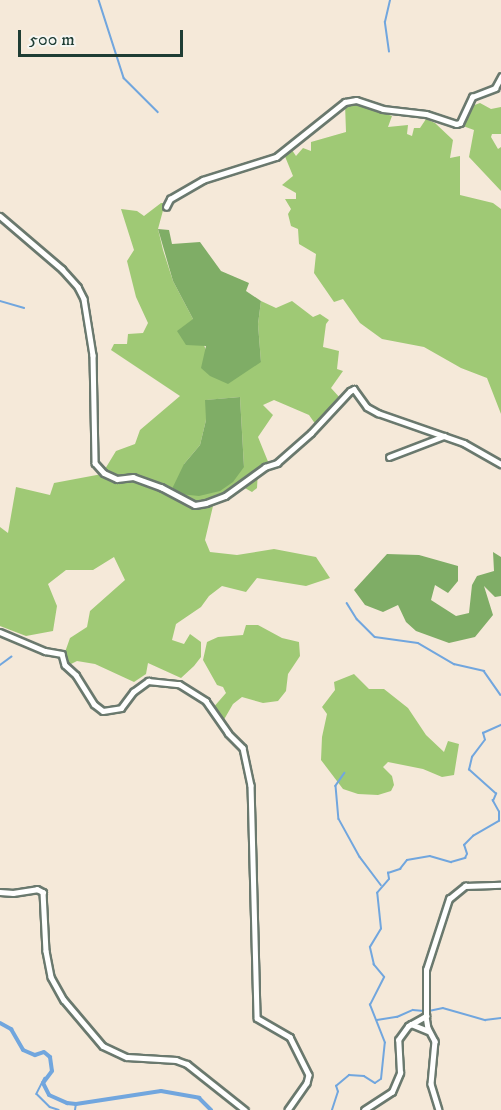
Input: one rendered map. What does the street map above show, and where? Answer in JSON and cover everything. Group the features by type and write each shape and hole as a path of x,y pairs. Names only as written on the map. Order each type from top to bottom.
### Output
{"street":[{"path":"166,207 170,199 203,180 276,156 345,102 356,100 382,109 423,113 456,124 460,123 472,97 495,88 501,77"},
{"path":"0,216 62,269 78,287 84,300 90,324 93,355 95,463 104,473 117,479 133,477 161,487 195,505 206,503 225,496 265,467 277,463 311,433 354,389 367,407 378,413 474,448 501,464"},
{"path":"389,457 444,436"},
{"path":"0,632 45,651 62,654 64,665 76,675 98,708 105,712 121,708 133,692 148,681 179,684 206,701 228,733 243,748 251,784 257,1018 290,1036 309,1075 307,1083 288,1110"},
{"path":"439,1110 431,1084 435,1047 426,1015 426,970 449,899 465,885 501,885"},
{"path":"0,892 13,893 37,889 43,891 46,951 51,977 64,1000 103,1046 127,1057 176,1060 187,1064 245,1110"},
{"path":"364,1110 387,1097 396,1086 400,1073 398,1040 411,1024 426,1015"},
{"path":"411,1024 430,1032"}],"green space":[{"path":"355,103 392,116 388,127 408,125 407,134 412,136 414,128 420,128 426,119 435,123 453,140 450,158 460,156 460,195 493,203 501,209 501,414 487,378 461,368 424,347 382,339 360,323 343,299 334,302 314,273 316,254 299,244 298,229 291,226 288,214 291,209 285,199 296,199 296,193 282,185 293,176 284,154 290,147 296,156 303,148 311,151 311,142 346,132 345,104"},
{"path":"480,103 491,109 501,107 501,134 492,134 491,137 498,149 501,147 501,191 469,157 474,130 463,126 463,119 466,108"},
{"path":"161,203 165,203 158,229 163,250 173,281 206,350 261,362 258,324 261,301 276,308 292,301 313,317 320,314 329,320 326,324 323,347 339,351 337,369 343,371 331,388 341,399 316,425 309,415 274,400 263,405 273,415 258,437 269,464 258,470 257,488 252,492 243,487 213,506 205,540 210,552 237,555 274,549 316,557 330,578 306,586 257,578 246,592 222,586 209,596 201,607 176,624 172,640 184,644 190,634 201,642 201,657 194,666 181,678 148,663 146,674 134,682 95,664 77,661 69,665 64,655 70,638 87,627 90,611 125,580 114,557 93,570 66,570 48,584 57,606 53,631 26,636 0,626 0,527 8,533 16,487 50,495 54,483 102,474 116,451 135,444 140,430 180,396 111,350 114,344 127,344 128,334 143,333 148,323 136,297 127,261 134,250 121,209 137,211 144,216","holes":["240,397 244,467 184,464 200,445 206,420 206,400"]},
{"path":"158,229 169,230 172,244 200,242 221,271 249,283 246,291 261,301 258,324 261,362 228,384 210,376 201,368 206,346 186,345 177,331 193,319 173,281"},
{"path":"240,397 244,467 233,482 220,491 199,496 170,493 184,464 200,445 206,420 205,400"},
{"path":"493,552 501,557 501,596 495,597 484,586 493,615 475,637 449,643 416,631 406,622 398,605 383,612 365,605 354,590 387,554 419,555 458,566 458,581 448,593 435,585 431,600 456,616 469,613 472,585 477,576 494,571"},
{"path":"246,625 258,625 282,638 299,642 300,656 288,674 286,691 278,701 263,703 242,697 233,704 222,723 212,709 226,693 223,687 217,685 203,660 207,642 218,637 243,635"},
{"path":"354,674 369,689 384,689 408,708 426,735 444,752 448,741 459,744 454,775 442,777 423,769 388,762 383,767 392,776 394,785 391,791 378,795 358,794 343,789 321,760 322,737 327,714 322,707 335,690 334,682"}],"waterway":[{"path":"99,0 124,78 158,112"},
{"path":"389,52 385,22 390,0"},
{"path":"0,301 24,308"},
{"path":"347,603 357,619 375,637 418,643 454,664 484,671 501,695"},
{"path":"0,665 11,657"},
{"path":"332,1110 338,1092 336,1086 349,1075 364,1076 375,1083 381,1079 385,1043 370,1005 384,977 374,965 370,947 381,929 377,893 389,879 388,873 400,869 407,860 430,856 451,862 465,858 467,854 464,845 473,836 499,821 499,812 493,801 496,794 469,770 472,757 485,740 483,733 501,725"},
{"path":"345,773 336,786 339,819 360,857 381,885"},
{"path":"429,1011 443,1008 485,1020 501,1018"},
{"path":"377,1020 397,1017 413,1010 424,1011"},
{"path":"0,1023 11,1029 23,1050 35,1055 44,1052 50,1057 52,1071 43,1083 49,1095 67,1103 76,1104 161,1091 199,1098 211,1110"},
{"path":"45,1078 37,1094 50,1107 59,1110"},
{"path":"75,1110 76,1104"}]}
